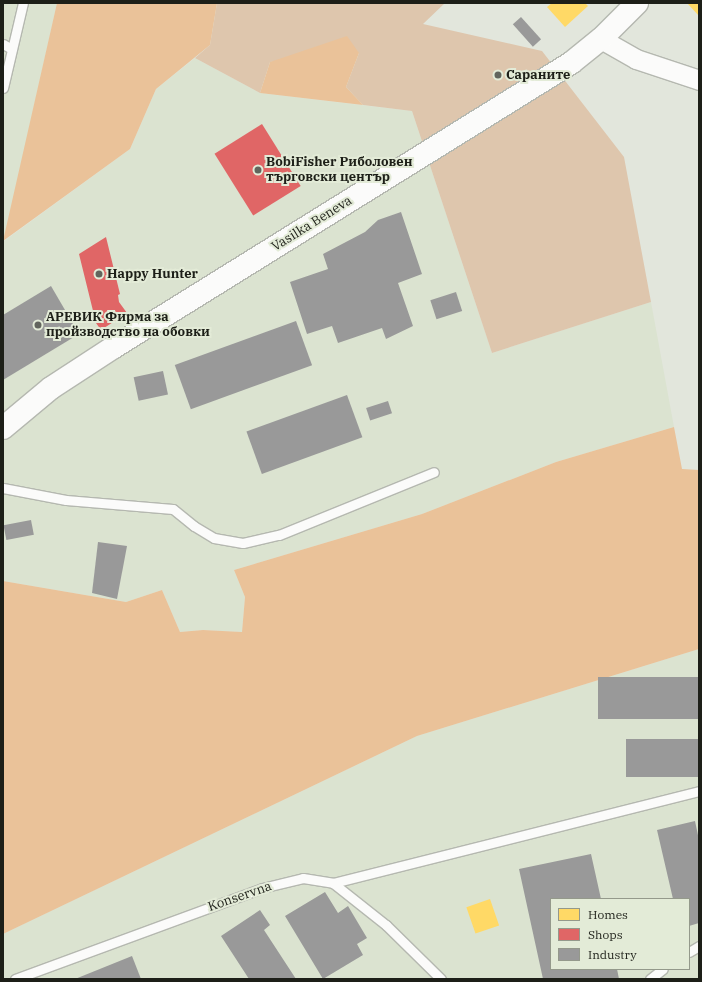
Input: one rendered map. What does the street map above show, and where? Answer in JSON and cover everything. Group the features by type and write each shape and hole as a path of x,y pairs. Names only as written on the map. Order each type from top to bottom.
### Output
{"street":[{"name":"Vasilka Beneva","path":"3,428 51,388 552,75 601,39 637,3"},
{"path":"601,39 636,59 699,80"}],"lane":[{"path":"3,88 23,3"},
{"path":"3,44 12,49"},
{"path":"3,488 66,500 173,509 194,526 214,538 243,543 279,535 434,472"},
{"path":"333,883 699,791"},
{"name":"Konservna","path":"15,979 262,888 303,878 333,883 386,925 441,979"},
{"path":"690,951 699,946"},
{"path":"650,979 662,970"}],"shaded area":[{"path":"3,3 57,3 4,241 130,149 156,89 195,58 260,93 412,111 492,353 651,302 674,427 556,462 422,514 234,570 245,597 242,632 203,630 180,632 162,590 126,602 3,581"},
{"path":"57,3 217,3 210,45 156,89 130,149 3,241"},
{"path":"217,3 445,3 423,24 542,51 624,157 651,302 492,353 412,111 363,105 346,87 359,53 270,62 260,93 195,58 210,45"},
{"path":"347,36 359,53 346,87 363,105 260,93 270,62"},
{"path":"674,427 682,469 699,470 699,649 417,736 3,934 3,581 126,602 162,590 180,632 203,630 242,632 245,597 234,570 422,514 556,462"},
{"path":"699,649 699,979 3,979 3,934 417,736"}],"building: Homes":[{"path":"552,3 585,3 588,6 565,27 547,7"},
{"path":"687,3 699,3 699,16"},
{"path":"490,899 499,925 475,934 466,907"}],"building: Shops":[{"name":"BobiFisher Риболовен търговски център","path":"262,124 301,186 253,216 215,154"},
{"name":"Happy Hunter","path":"106,237 120,294 118,295 119,302 127,313 101,330 96,323 79,254"}],"building: Industry":[{"path":"521,17 541,39 533,47 513,24"},
{"path":"401,212 422,274 398,283 413,326 386,339 382,328 338,343 332,326 307,334 290,282 328,269 323,254 365,232 378,220"},
{"name":"АРЕВИК Фирма за пройзводство на обовки","path":"51,286 79,334 3,380 3,315"},
{"path":"456,292 462,311 437,319 430,300"},
{"path":"296,321 312,365 191,409 175,365"},
{"path":"163,371 168,394 139,401 134,377"},
{"path":"347,395 362,437 262,474 246,432"},
{"path":"388,401 392,413 370,420 366,408"},
{"path":"31,520 34,535 6,540 4,525"},
{"path":"98,542 127,546 117,599 92,593"},
{"path":"598,677 699,677 699,719 598,719"},
{"path":"626,739 699,739 699,777 626,777"},
{"path":"695,821 699,840 699,923 690,926 690,898 673,898 657,830"},
{"path":"591,854 601,898 550,898 550,970 617,970 619,979 543,979 519,869"},
{"path":"325,892 338,913 348,906 367,938 357,944 363,955 323,979 285,916"},
{"path":"260,910 270,925 264,930 296,979 249,979 221,936"},
{"path":"132,956 141,979 75,979"}],"place":[{"name":"Сараните","path":"498,75"},
{"name":"BobiFisher Риболовен търговски център","path":"258,170"},
{"name":"Happy Hunter","path":"99,274"},
{"name":"АРЕВИК Фирма за пройзводство на обовки","path":"38,325"}]}
